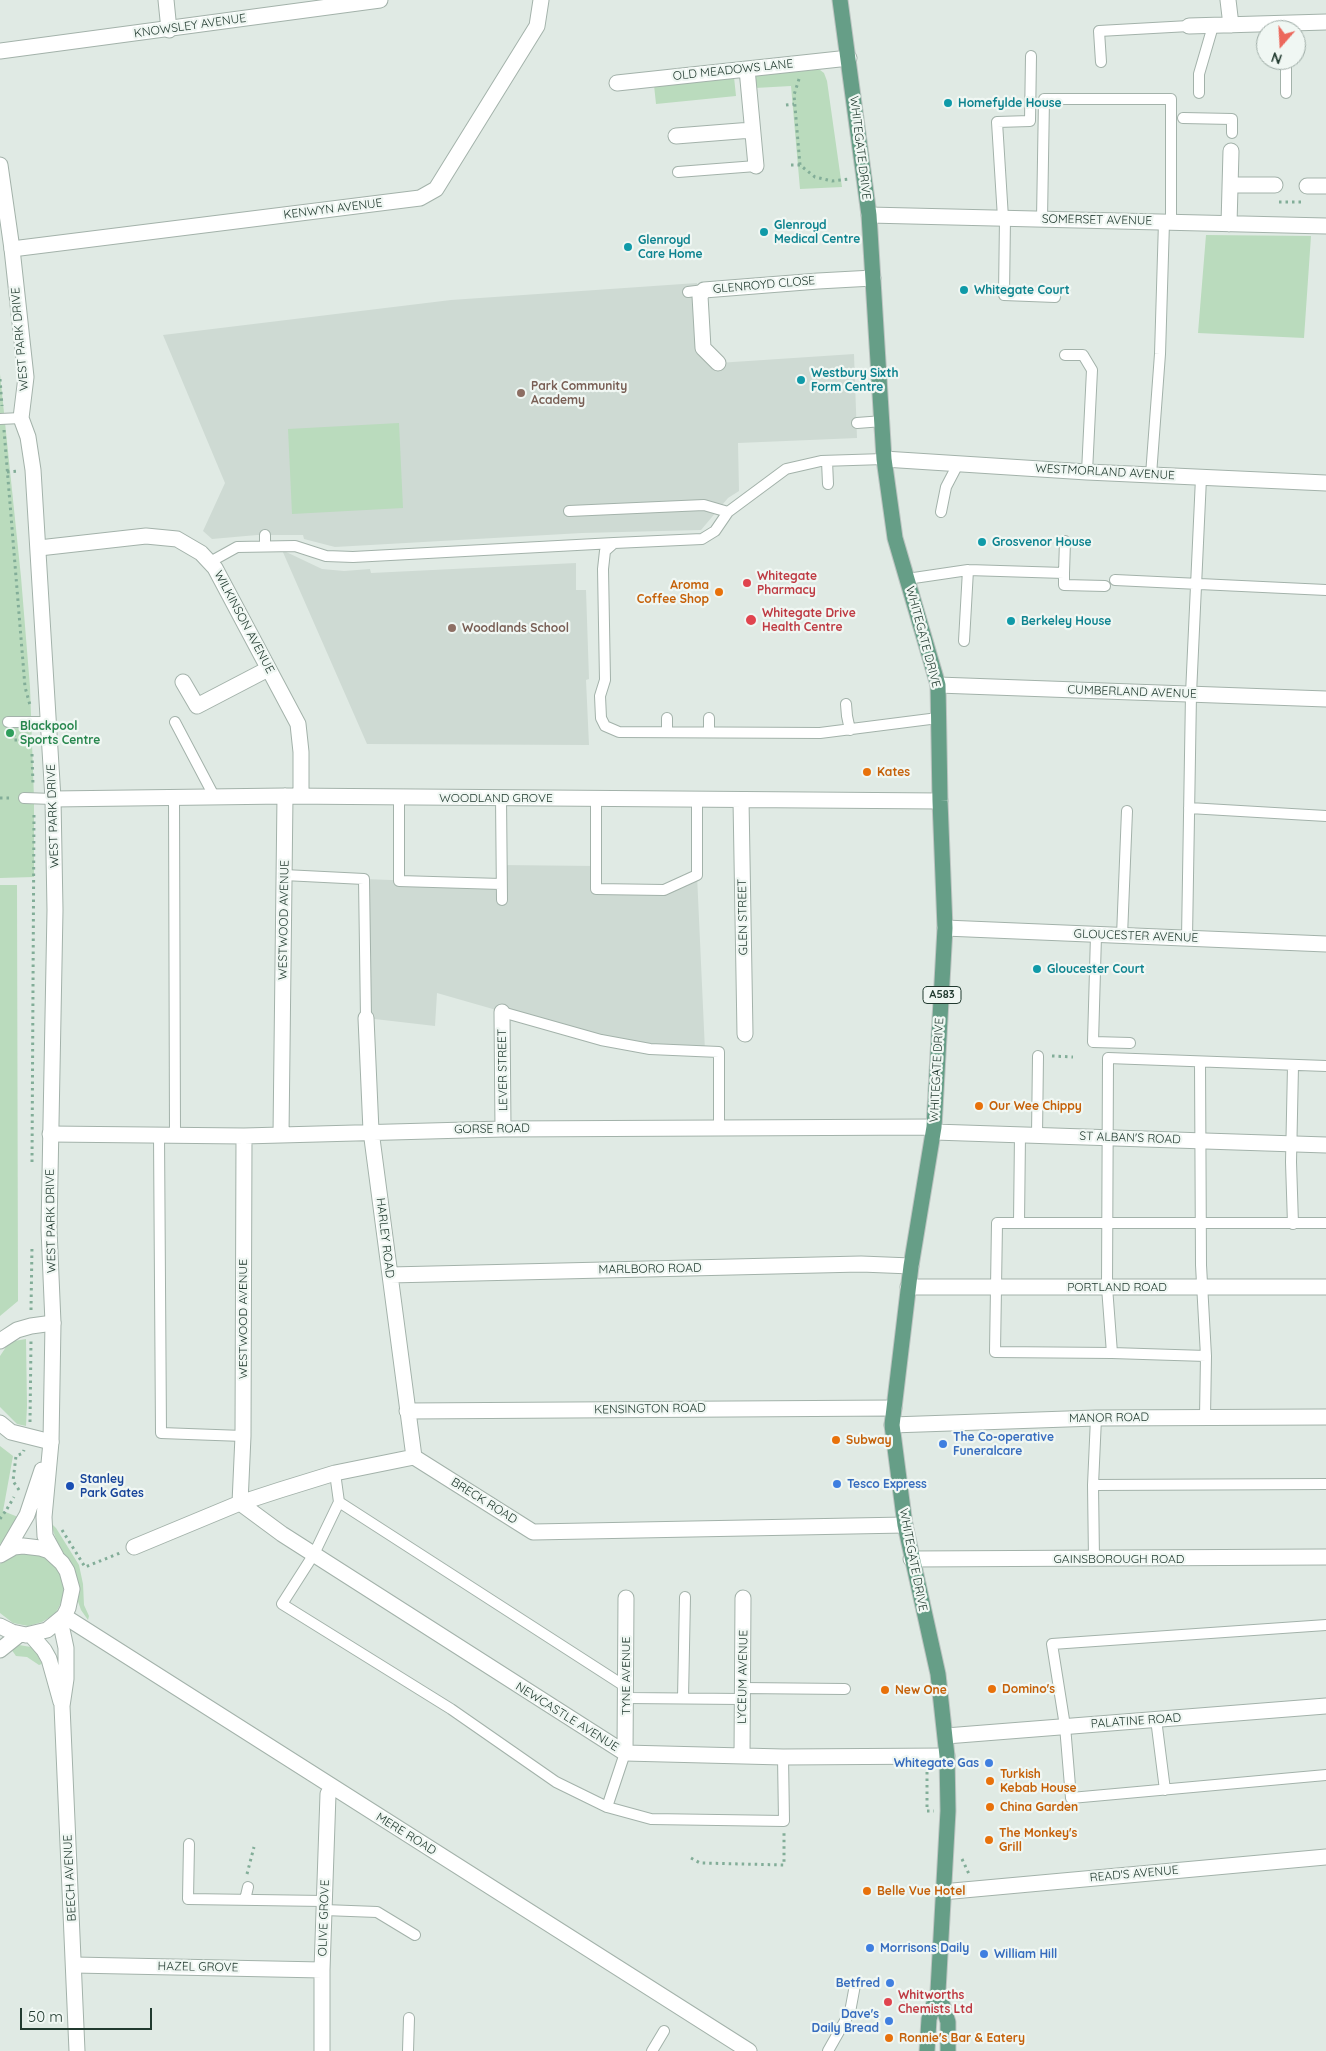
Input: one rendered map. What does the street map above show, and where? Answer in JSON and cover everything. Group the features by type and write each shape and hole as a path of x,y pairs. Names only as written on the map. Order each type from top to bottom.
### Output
{"main road":[{"name":"WHITEGATE DRIVE","path":"840,0 869,215 884,459 895,538 938,685 945,928 934,1129 908,1287 892,1424 911,1559 938,1674 946,1736 948,1811 938,1991 928,2019 927,2051"},
{"name":"WHITEGATE DRIVE","path":"938,1991 948,2022 948,2051"}],"street":[{"path":"166,0 169,30"},
{"name":"KENWYN AVENUE","path":"12,249 420,198 436,189 537,26 542,0"},
{"path":"1228,0 1231,25"},
{"name":"KNOWSLEY AVENUE","path":"0,51 169,30 370,1"},
{"path":"1306,24 1326,22"},
{"path":"1190,26 1256,26"},
{"name":"OLD MEADOWS LANE","path":"616,83 849,58"},
{"path":"746,69 756,166"},
{"path":"676,136 752,130"},
{"path":"1229,224 1231,152"},
{"name":"WEST PARK DRIVE","path":"0,164 12,249 26,378 21,418 28,437 33,470 53,799 55,910 49,1229 53,1323 51,1442 44,1526 46,1536 56,1556 67,1571 72,1589 68,1608 62,1618"},
{"path":"1230,185 1275,185"},
{"path":"1307,186 1326,186"},
{"name":"SOMERSET AVENUE","path":"869,215 1326,226"},
{"name":"GLENROYD CLOSE","path":"718,363 703,348 700,296 704,290 874,278"},
{"name":"WESTMORLAND AVENUE","path":"884,459 1087,472 1326,483"},
{"name":"WILKINSON AVENUE","path":"39,548 154,537 177,539 201,553 216,568 298,724 301,752 301,796"},
{"path":"183,682 197,706 268,669"},
{"name":"CUMBERLAND AVENUE","path":"938,685 1326,699"},
{"name":"WOODLAND GROVE","path":"53,799 174,796 301,796 940,801"},
{"name":"WESTWOOD AVENUE","path":"281,1134 285,796"},
{"name":"GLEN STREET","path":"741,800 745,1034"},
{"name":"GLOUCESTER AVENUE","path":"945,928 1326,944"},
{"name":"LEVER STREET","path":"502,1012 504,1129"},
{"name":"HARLEY ROAD","path":"366,1018 371,1131 414,1457"},
{"name":"GORSE ROAD","path":"50,1134 244,1136 371,1131 504,1129 934,1129"},
{"name":"ST ALBAN'S ROAD","path":"934,1129 1106,1138 1326,1144"},
{"name":"WESTWOOD AVENUE","path":"240,1503 243,1436 244,1136"},
{"name":"MARLBORO ROAD","path":"390,1275 851,1264 911,1266"},
{"name":"PORTLAND ROAD","path":"908,1287 1326,1287"},
{"path":"0,1341 17,1330 53,1323"},
{"name":"KENSINGTON ROAD","path":"407,1411 894,1408"},
{"name":"MANOR ROAD","path":"892,1424 1096,1418 1326,1417"},
{"path":"0,1423 11,1432 51,1442"},
{"name":"WEST PARK DRIVE","path":"3,1553 28,1515 51,1442"},
{"path":"134,1546 240,1503 335,1473 414,1457"},
{"name":"BRECK ROAD","path":"414,1457 533,1532 905,1524"},
{"name":"NEWCASTLE AVENUE","path":"240,1503 282,1534 624,1753 783,1757 947,1756"},
{"path":"3,1553 23,1546 32,1546 56,1556"},
{"name":"GAINSBOROUGH ROAD","path":"911,1559 1326,1557"},
{"name":"TYNE AVENUE","path":"624,1753 626,1598"},
{"name":"LYCEUM AVENUE","path":"742,1756 743,1598"},
{"path":"0,1650 25,1635 47,1630 62,1618"},
{"name":"BEECH AVENUE","path":"62,1618 66,1648 66,1679 62,1706 77,2051"},
{"name":"MERE ROAD","path":"62,1618 332,1786 749,2051"},
{"path":"0,1626 12,1632 25,1635"},
{"name":"BEECH AVENUE","path":"25,1635 44,1650 49,1659 62,1706"},
{"name":"PALATINE ROAD","path":"946,1736 1326,1706"},
{"name":"OLIVE GROVE","path":"322,2051 322,1970 328,1794 332,1786"},
{"name":"READ'S AVENUE","path":"942,1892 1326,1857"},
{"name":"HAZEL GROVE","path":"74,1965 322,1970"}],"lane":[{"path":"1101,62 1099,31 1190,26"},
{"path":"1199,93 1199,74 1213,26"},
{"path":"1031,56 1030,121 997,122 1004,218 1004,295 1055,297"},
{"path":"1286,70 1286,93"},
{"path":"1042,219 1044,99 1172,99 1160,354 1151,475"},
{"path":"1183,118 1232,119 1232,133"},
{"path":"678,172 756,166"},
{"path":"688,292 704,290"},
{"path":"1065,355 1083,355 1092,370 1087,472"},
{"path":"0,419 21,418"},
{"path":"857,423 883,421"},
{"path":"210,562 237,547 265,541 294,546 326,556 353,557 702,540 715,531 786,469 827,461 884,459"},
{"path":"827,461 828,484"},
{"path":"941,512 946,487 958,464"},
{"path":"1187,938 1191,694 1202,478"},
{"path":"569,511 704,505 727,519"},
{"path":"1065,541 1064,585 1105,586"},
{"path":"614,543 605,551 603,569 605,680 600,696 601,718 606,726 619,732 820,732 850,730 906,720 938,718"},
{"path":"964,640 968,570"},
{"path":"907,579 968,570 1064,573"},
{"path":"1115,580 1326,590"},
{"path":"846,704 850,730"},
{"path":"667,718 667,732"},
{"path":"709,718 709,732"},
{"path":"8,722 49,722"},
{"path":"175,722 214,796"},
{"path":"174,796 175,1135"},
{"path":"399,797 399,881 501,884"},
{"path":"29,798 53,799"},
{"path":"501,798 502,900"},
{"path":"596,798 596,889 664,890 698,874 697,800"},
{"path":"1189,808 1326,816"},
{"path":"1122,936 1127,811"},
{"path":"284,875 364,879 366,1018"},
{"path":"1096,935 1092,1042 1130,1043"},
{"path":"502,1012 601,1040 650,1049 718,1052 719,1128"},
{"path":"1037,1135 1038,1056"},
{"path":"1112,1353 1107,1287 1106,1138 1108,1058 1326,1066"},
{"path":"1200,1062 1200,1224 1206,1356 1205,1417"},
{"path":"1292,1224 1291,1144 1293,1066"},
{"path":"1019,1223 1020,1134"},
{"path":"159,1135 161,1433 243,1436"},
{"path":"1206,1356 995,1352 997,1223 1326,1223"},
{"path":"1094,1559 1093,1485 1096,1418"},
{"path":"335,1473 340,1502 314,1554 282,1604 451,1709 556,1782 607,1807 651,1819 784,1822 783,1757"},
{"path":"1093,1485 1326,1484"},
{"path":"340,1502 626,1693 683,1698 845,1690"},
{"path":"683,1698 685,1597"},
{"path":"1326,1625 1052,1644 1065,1726 1071,1798 1326,1775"},
{"path":"1156,1719 1165,1790"},
{"path":"607,1807 624,1753"},
{"path":"189,1844 188,1899 245,1900 377,1912 415,1935"},
{"path":"245,1900 248,1887"},
{"path":"828,2051 850,2012 855,1985"},
{"path":"408,2051 409,2018"},
{"path":"652,2051 664,2031"}],"path":[{"path":"800,165 794,104 795,85 805,62"},
{"path":"786,105 794,104"},
{"path":"791,165 800,165 815,176 832,181 864,178"},
{"path":"0,379 2,407"},
{"path":"4,430 25,687 31,710 32,740 29,798 32,1172"},
{"path":"7,472 22,471"},
{"path":"21,740 32,740"},
{"path":"1038,1056 1074,1057"},
{"path":"7,1509 19,1490 12,1481 16,1456 23,1453 30,1425 32,1240"},
{"path":"60,1527 85,1567 134,1546"},
{"path":"691,1858 700,1863 784,1865 784,1822"},
{"path":"248,1887 247,1870 254,1847"}],"shaded area":[{"name":"Park Community Academy","path":"697,283 702,326 718,363 854,354 857,438 738,443 739,491 728,498 701,530 582,533 335,547 304,539 303,535 257,535 212,539 203,531 225,483 163,335 451,300"},
{"name":"Woodlands School","path":"282,550 322,569 344,571 370,569 371,573 576,563 576,590 586,590 589,679 586,680 589,745 367,744"},
{"path":"501,865 596,866 596,889 664,890 697,875 705,1051 601,1040 437,993 435,1026 366,1018 364,879 501,884"}],"green space":[{"path":"820,70 824,73 827,81 842,187 800,189 791,86 755,88 754,76"},
{"path":"734,77 736,96 656,104 654,85"},
{"path":"1206,235 1311,236 1304,338 1198,333"},
{"path":"0,374 21,577 30,687 34,798 34,877 0,878"},
{"path":"399,423 403,508 292,514 288,429"},
{"path":"0,885 17,885 18,1301 0,1316"},
{"path":"26,1339 26,1426 17,1424 0,1407 0,1356 6,1347 14,1341"},
{"path":"0,1446 13,1456 3,1511 18,1517 5,1540 0,1544"},
{"path":"50,1522 56,1528 79,1565 83,1584 84,1605 89,1616 88,1620 81,1610"},
{"path":"23,1552 45,1556 61,1572 64,1586 62,1601 55,1614 42,1622 28,1626 13,1623 0,1613 0,1564 9,1556"},
{"path":"19,1645 31,1647 42,1664 39,1665 27,1657 16,1656 11,1649"}],"place":[{"name":"Homefylde House","path":"948,103"},
{"name":"Glenroyd Medical Centre","path":"764,232"},
{"name":"Glenroyd Care Home","path":"628,247"},
{"name":"Whitegate Court","path":"964,290"},
{"name":"Westbury Sixth Form Centre","path":"801,380"},
{"name":"Park Community Academy","path":"521,393"},
{"name":"Grosvenor House","path":"982,542"},
{"name":"Whitegate Pharmacy","path":"747,583"},
{"name":"Aroma Coffee Shop","path":"719,592"},
{"name":"Whitegate Drive Health Centre","path":"751,620"},
{"name":"Berkeley House","path":"1011,621"},
{"name":"Woodlands School","path":"452,628"},
{"name":"Blackpool Sports Centre","path":"10,733"},
{"name":"Kates","path":"867,772"},
{"name":"Gloucester Court","path":"1037,969"},
{"name":"Our Wee Chippy","path":"979,1106"},
{"name":"Subway","path":"836,1440"},
{"name":"The Co-operative Funeralcare","path":"943,1444"},
{"name":"Tesco Express","path":"837,1484"},
{"name":"Stanley Park Gates","path":"70,1486"},
{"name":"Domino's","path":"992,1689"},
{"name":"New One","path":"885,1690"},
{"name":"Whitegate Gas","path":"989,1763"},
{"name":"Turkish Kebab House","path":"990,1781"},
{"name":"China Garden","path":"990,1807"},
{"name":"The Monkey's Grill","path":"989,1840"},
{"name":"Belle Vue Hotel","path":"867,1891"},
{"name":"Morrisons Daily","path":"870,1948"},
{"name":"William Hill","path":"984,1954"},
{"name":"Betfred","path":"890,1983"},
{"name":"Whitworths Chemists Ltd","path":"888,2002"},
{"name":"Dave's Daily Bread","path":"889,2021"},
{"name":"Ronnie's Bar & Eatery","path":"889,2038"}]}
